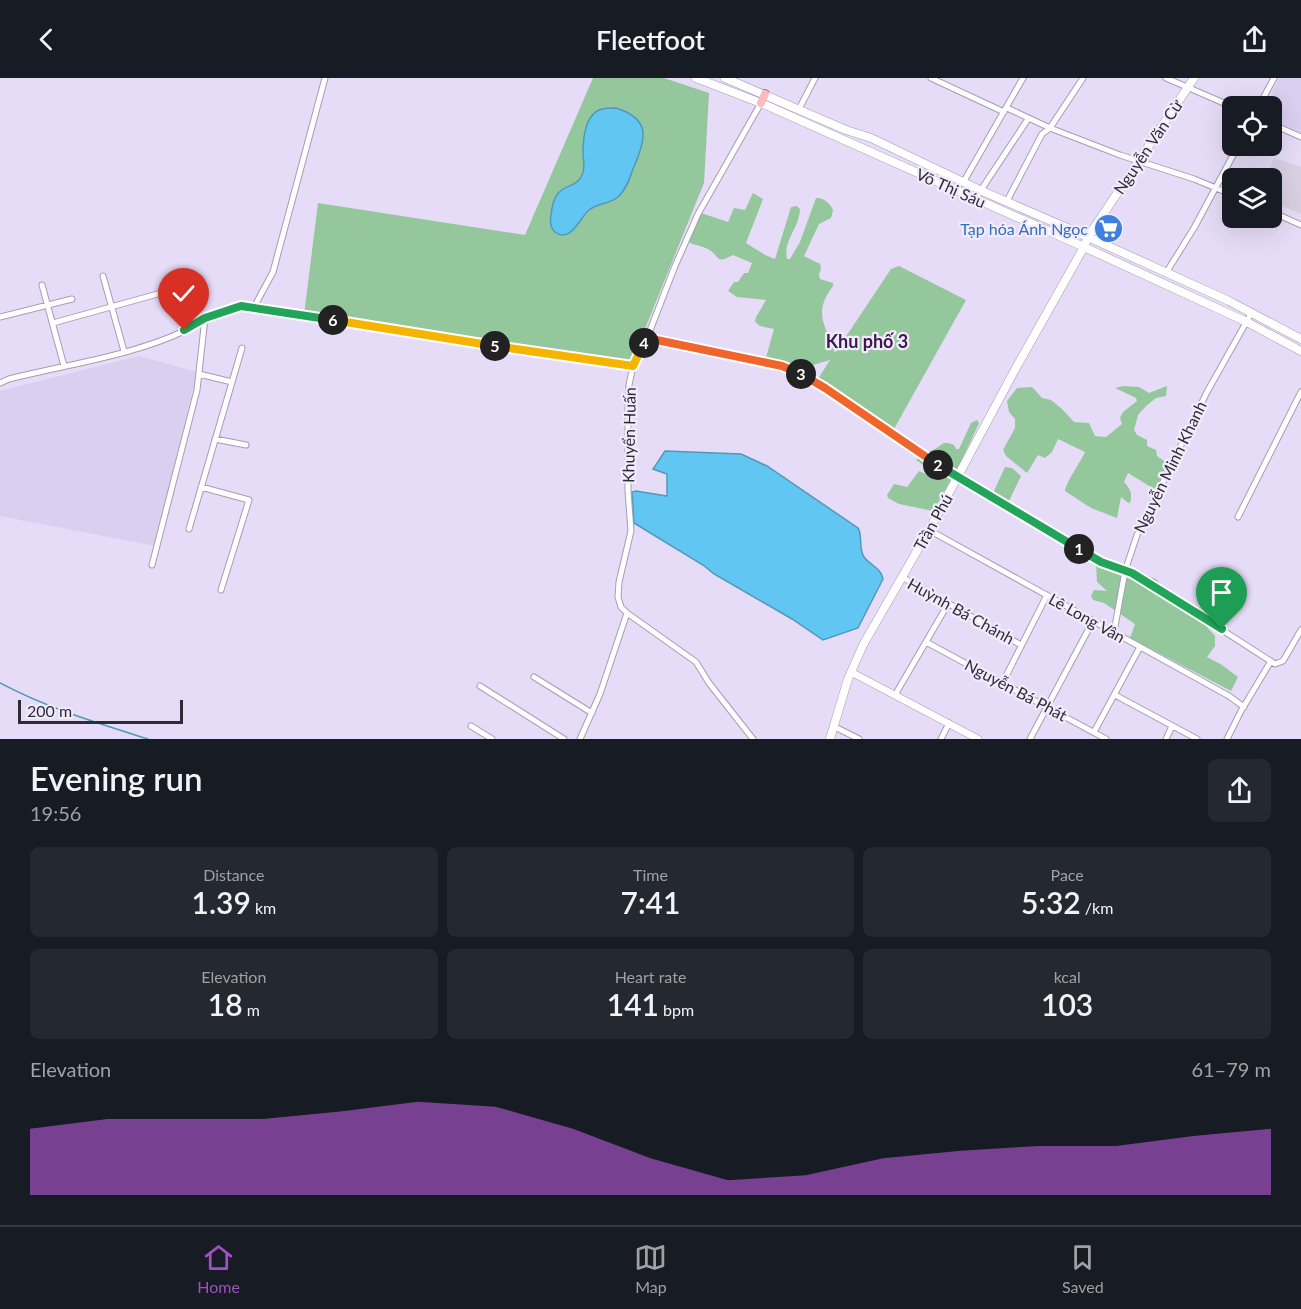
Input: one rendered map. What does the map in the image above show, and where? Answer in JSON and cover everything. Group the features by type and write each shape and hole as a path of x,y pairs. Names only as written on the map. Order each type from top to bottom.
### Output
{"main road":[{"name":"Võ Thị Sáu","path":"696,78 799,109 846,130 871,138 1252,312 1301,339"},
{"name":"Võ Thị Sáu","path":"725,78 975,199 1247,322 1301,351"},
{"name":"Nguyễn Văn Cừ","path":"1084,247 1088,237 1194,78"},
{"name":"Trần Phú","path":"830,739 851,672 863,645 929,530 1084,247"}],"street":[{"path":"253,309 273,272 325,78"},
{"path":"799,109 816,78"},
{"path":"931,78 1050,128 1222,190"},
{"path":"964,181 1023,78"},
{"path":"1007,201 1042,134 1050,128 1083,78"},
{"path":"1166,78 1222,102"},
{"path":"1264,96 1274,78"},
{"name":"Khuyển Huấn","path":"627,613 621,607 618,597 619,582 631,531 628,491 628,409 633,366 647,338 698,214 730,161 763,98"},
{"path":"975,199 1028,118"},
{"path":"1282,128 1301,137"},
{"path":"1166,273 1233,156"},
{"path":"1282,216 1301,225"},
{"path":"104,276 124,351"},
{"path":"42,285 64,366"},
{"path":"53,323 172,290"},
{"path":"0,317 72,299"},
{"path":"0,383 124,351 184,330 205,318 238,306 633,366"},
{"name":"Nguyễn Minh Khanh","path":"1114,632 1125,571 1137,535 1198,409 1252,312"},
{"path":"152,565 193,410 205,318"},
{"path":"647,338 789,368 825,388 957,477 1092,557 1143,579 1275,664 1281,663 1301,630"},
{"path":"189,530 242,348"},
{"path":"199,374 232,382"},
{"path":"1238,517 1301,392"},
{"path":"215,439 246,445"},
{"path":"201,487 249,500 221,590"},
{"name":"Lê Long Vân","path":"929,530 1229,696 1244,707"},
{"name":"Huỳnh Bá Chánh","path":"902,578 1021,645"},
{"path":"1002,684 1047,596"},
{"path":"895,695 948,604"},
{"path":"580,739 612,662 627,613 696,662 709,683 753,739"},
{"path":"1030,739 1093,621"},
{"name":"Nguyễn Bá Phát","path":"926,642 1106,739"},
{"path":"1094,732 1140,647"},
{"path":"1227,739 1271,661"},
{"path":"851,672 978,739"},
{"path":"534,677 592,713"},
{"path":"480,686 564,739"},
{"path":"1115,695 1197,739"},
{"path":"941,739 949,723"},
{"path":"471,726 492,739"},
{"path":"833,726 859,739"},
{"path":"1166,739 1172,726"},
{"path":"842,739 843,731"}],"shaded area":[{"path":"1279,78 1301,78 1301,133 1282,124 1282,96 1271,96"},
{"path":"1274,158 1301,167 1301,214 1282,206 1282,168 1270,168"},
{"path":"139,356 197,372 155,546 0,516 0,391"}],"green space":[{"path":"593,78 664,78 709,93 704,183 630,366 304,315 318,203 525,235"},
{"path":"753,193 763,199 746,243 775,259 791,207 797,206 800,209 797,223 787,246 787,259 790,259 800,242 816,198 829,203 832,208 831,218 819,224 804,256 820,264 820,279 833,283 823,304 822,312 835,353 891,269 899,266 966,300 894,429 816,382 830,360 799,369 786,364 765,361 774,329 760,326 755,322 766,300 737,297 728,291 744,273 748,273 752,263 733,255 720,259 708,249 688,242 701,213 728,222 734,208 745,210"},
{"path":"1167,386 1166,396 1156,398 1138,415 1134,430 1137,435 1147,440 1147,446 1156,450 1157,456 1167,463 1157,488 1154,489 1128,473 1124,482 1130,491 1131,500 1130,503 1121,497 1117,518 1091,508 1065,491 1085,452 1058,439 1052,452 1045,458 1038,455 1027,473 1006,456 1003,450 1015,428 1015,419 1009,412 1007,401 1017,388 1032,387 1042,398 1051,400 1062,409 1074,422 1089,423 1095,436 1106,437 1122,424 1120,418 1123,412 1137,401 1136,398 1115,388 1139,387 1149,393"},
{"path":"977,420 979,423 960,464 933,511 899,504 888,498 887,495 894,484 907,487 919,471 928,475 929,469 916,460 944,443 954,445 956,449 959,449 971,423"},
{"path":"1005,467 1012,468 1021,476 1009,501 998,498 994,491"},
{"path":"1096,562 1156,579 1175,602 1200,619 1215,636 1215,646 1207,657 1238,677 1231,691 1130,638 1135,624 1104,603 1093,600 1091,596 1094,590 1107,591 1097,582"}],"water":[{"path":"616,108 636,118 643,132 641,149 629,180 618,197 589,210 575,228 566,235 561,235 551,226 553,203 556,196 560,191 579,180 582,175 586,127 592,116 596,111"},
{"path":"665,451 741,454 767,466 858,528 864,557 878,569 883,579 858,628 823,640 634,523 632,492 667,496 667,474 653,469"}],"waterway":[{"path":"0,683 54,707 148,739"}],"place":[{"name":"Tạp hóa Ánh Ngọc","path":"1109,229"}],"district":[{"name":"Khu phố 3","path":"867,342"}],"route":[{"path":"184,330 205,318 241,306 633,366 647,338 789,368 825,388 957,477 1101,562 1135,574 1222,629"}]}
